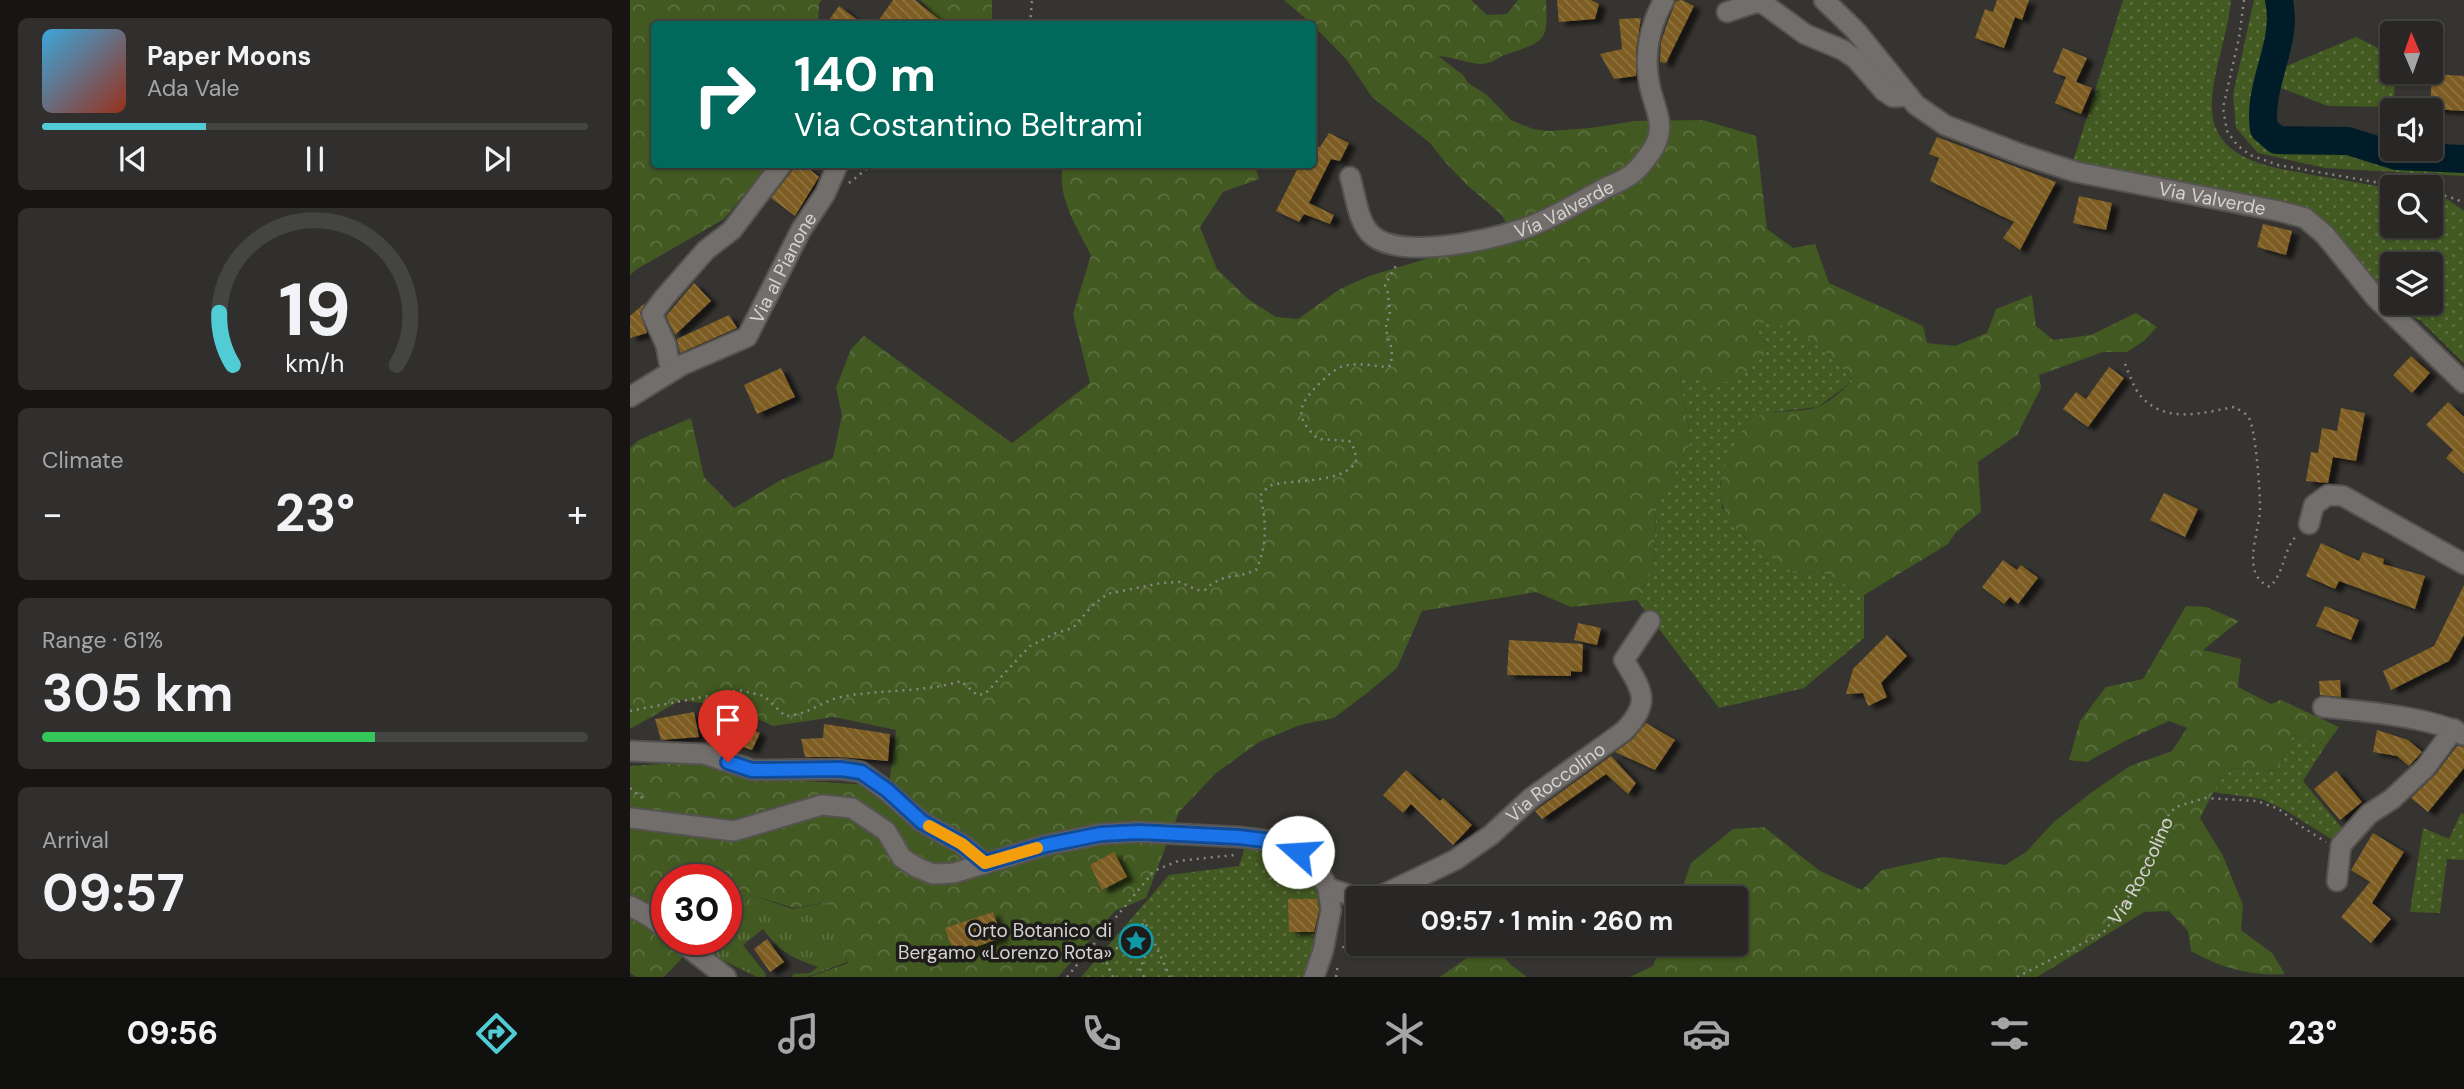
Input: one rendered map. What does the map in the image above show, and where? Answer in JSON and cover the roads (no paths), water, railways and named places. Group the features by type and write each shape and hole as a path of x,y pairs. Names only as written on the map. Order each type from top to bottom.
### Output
{"street":[{"name":"Via Valverde","path":"1350,177 1362,219 1372,235 1388,246 1449,247 1523,229 1633,173 1654,148 1660,133 1660,117 1649,86 1647,64 1650,34 1664,0"},
{"name":"Via Valverde","path":"1824,0 1856,31 1916,105 1945,125 2076,172 2305,218 2325,235 2376,298 2464,383"},
{"name":"Via Valverde","path":"1727,12 1749,3 1765,4 1805,34 1843,50 1856,59 1885,92 1893,97 1909,96"},
{"path":"674,370 652,314 706,250 732,230 779,168"},
{"name":"Via al Pianone","path":"630,397 674,370 747,337 801,230 825,194 836,168"},
{"path":"2309,524 2314,505 2328,495 2343,496 2464,564"},
{"name":"Via Roccolino","path":"1401,886 1455,860 1491,835 1531,798 1637,717 1643,701 1641,689 1624,660 1650,621"},
{"path":"2323,707 2395,716 2459,732 2392,799 2369,814 2341,845 2337,881"},
{"path":"630,751 704,754 752,770 841,769 861,772 887,790 922,822 962,844 985,863"},
{"path":"630,818 734,831 822,805 852,808 886,831 902,858 918,869 933,874 954,873 1046,845 1101,834 1139,832 1280,842 1316,866 1328,888 1331,910 1323,951 1314,977"},
{"path":"1328,888 1346,894"},
{"path":"630,906 651,918"},
{"path":"698,955 726,977"}],"waterway":[{"path":"2279,0 2280,32 2265,96 2264,129 2277,140 2348,141 2396,156 2464,159"}],"place":[{"name":"Orto Botanico di Bergamo «Lorenzo Rota»","path":"1136,941"}]}
